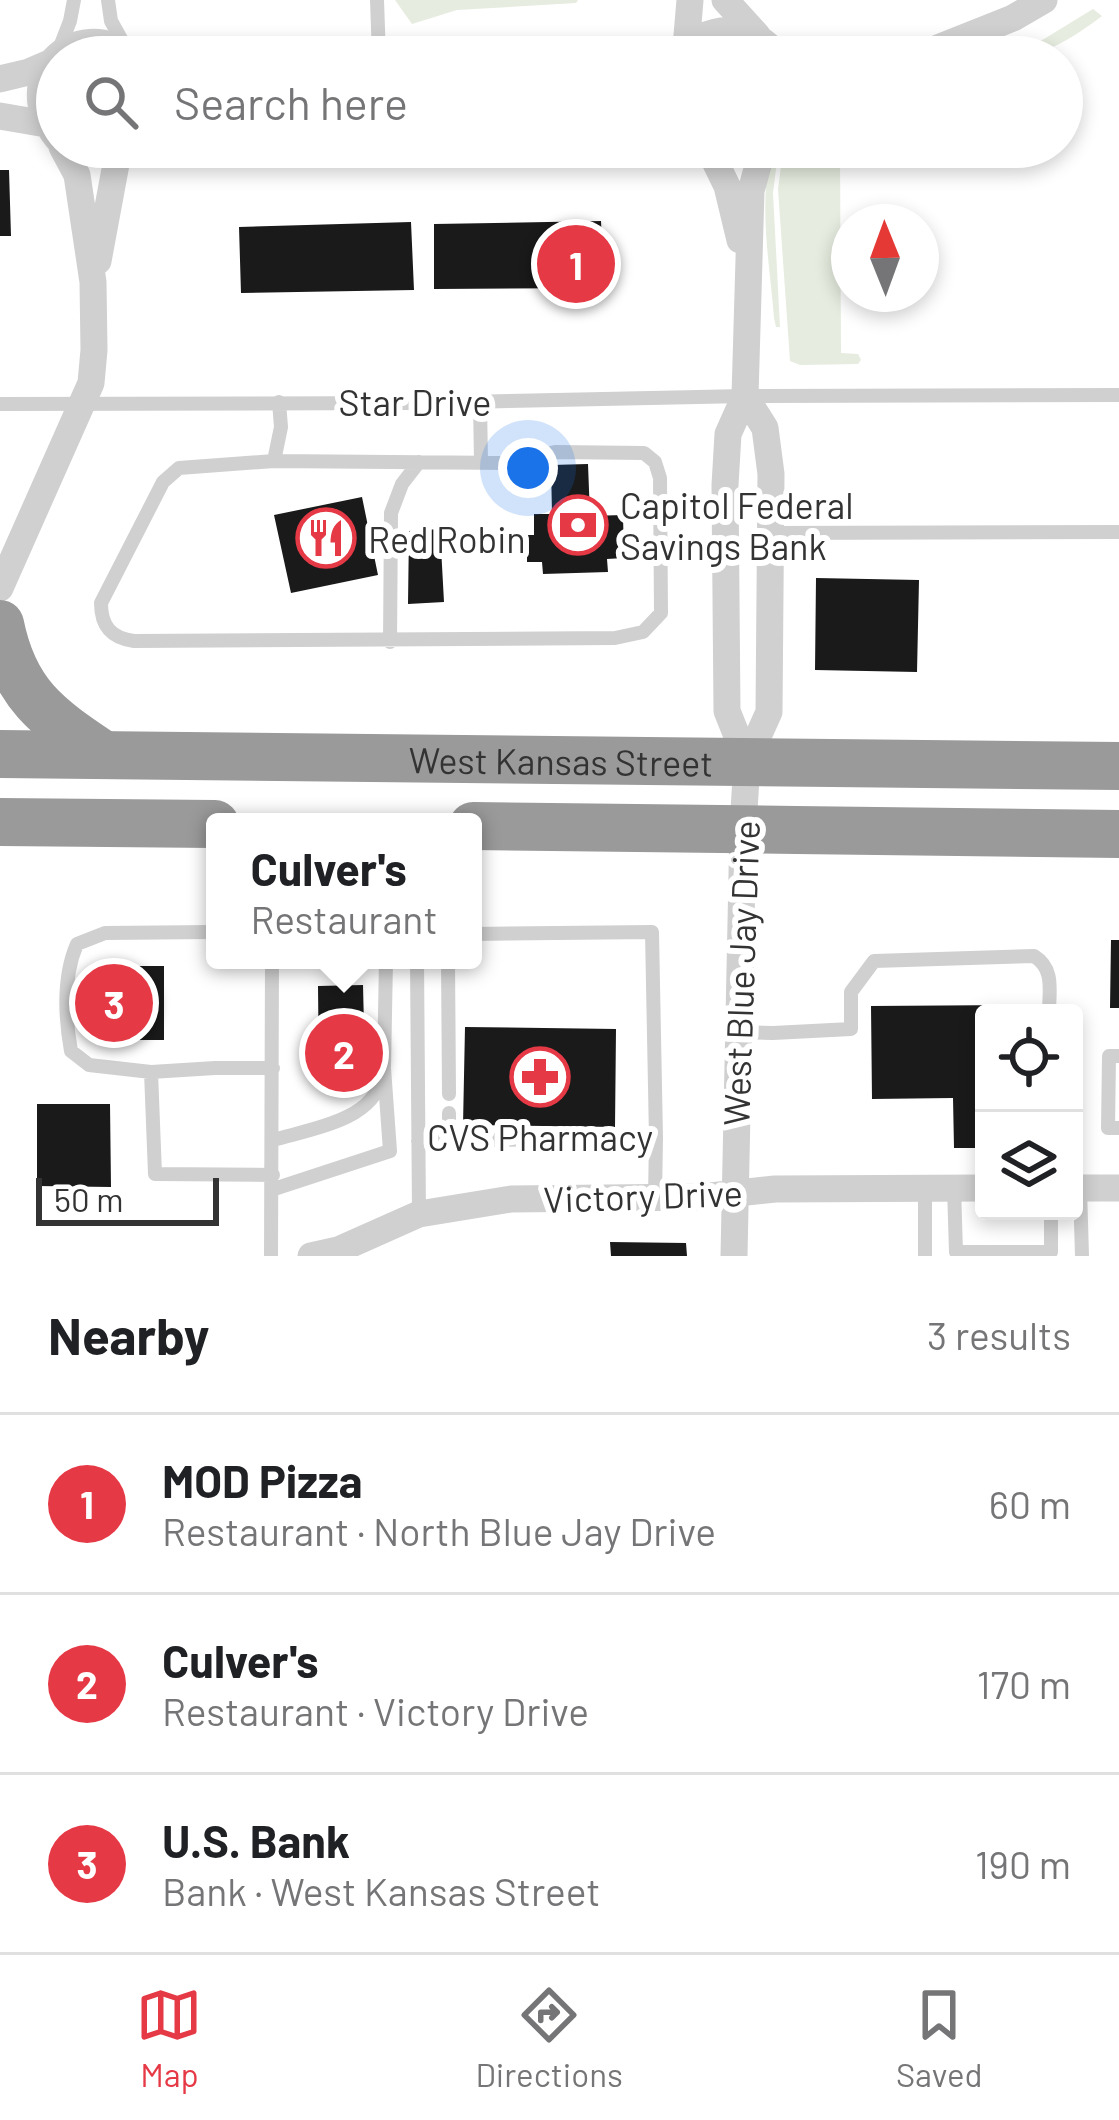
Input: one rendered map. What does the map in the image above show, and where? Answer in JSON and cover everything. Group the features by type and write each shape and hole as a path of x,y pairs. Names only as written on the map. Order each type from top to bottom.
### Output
{"highway":[{"path":"0,624 6,652 24,689 58,725 104,754"},
{"name":"West Kansas Street","path":"0,754 1119,766"},
{"path":"0,822 206,824"},
{"name":"West Kansas Street","path":"482,826 1119,834"}],"street":[{"path":"685,36 690,0"},
{"path":"725,0 760,36"},
{"path":"968,36 1043,0"},
{"path":"702,36 722,29 751,36"},
{"path":"0,79 36,68"},
{"path":"0,116 36,130"},
{"path":"0,588 91,383 94,282 73,168"},
{"path":"94,282 115,168"},
{"path":"719,168 728,186 747,268"},
{"path":"747,761 727,711 725,485 728,434 745,395 751,191 757,168"},
{"path":"745,395 765,428 771,475 769,712 747,761"},
{"name":"West Blue Jay Drive","path":"734,1256 747,761"},
{"name":"Victory Drive","path":"311,1256 338,1250 419,1214 511,1199 735,1195 775,1189 975,1188"},
{"path":"1083,1188 1119,1188"}],"lane":[{"path":"64,36 74,0"},
{"path":"108,0 110,21 119,36"},
{"path":"377,0 378,36"},
{"name":"Star Drive","path":"0,404 1119,395"},
{"path":"480,401 481,463"},
{"path":"274,461 281,428 279,402"},
{"path":"555,452 644,453 656,462 661,614 643,632 615,638 134,641 112,635 105,624 101,603 148,509 179,468 274,461 481,463 509,463 555,452"},
{"path":"390,641 391,513 402,484 419,463"},
{"path":"770,532 1119,532"},
{"path":"206,932 105,933 77,944 68,964 71,1051 88,1065 151,1072 273,1068"},
{"path":"482,934 652,932 655,1197"},
{"path":"738,1032 851,1028 851,992 874,961 1034,956 1049,973 1049,1004"},
{"path":"272,969 272,1256"},
{"path":"151,1072 155,1174 273,1182 390,1150 384,1068 386,969"},
{"path":"417,969 419,1214"},
{"path":"448,969 449,1094"},
{"path":"1119,1056 1109,1056 1108,1128 1119,1128"},
{"path":"273,1140 355,1113 379,1091 384,1068"},
{"path":"449,1113 449,1141"},
{"path":"418,1141 656,1138"},
{"path":"925,1188 925,1256"},
{"path":"954,1188 956,1252 1051,1252 1051,1220"},
{"path":"1079,1220 1082,1256"}],"shaded area":[{"path":"395,0 578,0 457,10 412,24"},
{"path":"1093,9 1102,16 1072,36 1049,36"},
{"path":"769,168 776,168 773,193 780,327 774,318 765,197"},
{"path":"781,168 840,168 840,204 831,204 831,312 841,312 841,353 858,354 861,360 858,364 800,365 790,361 778,189"}],"building":[{"path":"0,170 9,170 11,236 0,236"},
{"path":"601,221 604,288 434,289 434,224"},
{"path":"411,222 414,290 241,293 239,227"},
{"name":"Capitol Federal Savings Bank","path":"588,464 590,516 623,515 624,558 607,559 608,572 543,574 542,562 527,562 527,535 534,535 534,514 552,514 551,465"},
{"path":"362,497 378,575 291,593 274,515"},
{"path":"440,529 444,602 408,604 409,531"},
{"path":"816,578 919,580 917,672 815,670"},
{"path":"1111,940 1119,940 1119,1008 1110,1008"},
{"path":"102,966 164,966 164,1040 102,1040 102,1018 64,1018 64,988 102,988"},
{"path":"363,985 370,1080 319,1081 318,986"},
{"path":"975,1005 975,1148 954,1148 953,1098 872,1099 871,1006"},
{"name":"CVS Pharmacy","path":"465,1027 616,1029 615,1127 463,1125"},
{"path":"37,1104 110,1104 111,1187 37,1186"},
{"path":"610,1242 686,1243 687,1256 611,1256"}],"place":[{"name":"MOD Pizza","path":"576,264"},
{"name":"Capitol Federal Savings Bank","path":"578,525"},
{"name":"Red Robin","path":"326,538"},
{"name":"U.S. Bank","path":"114,1003"},
{"name":"Culver's","path":"344,1053"},
{"name":"CVS Pharmacy","path":"540,1077"}]}
